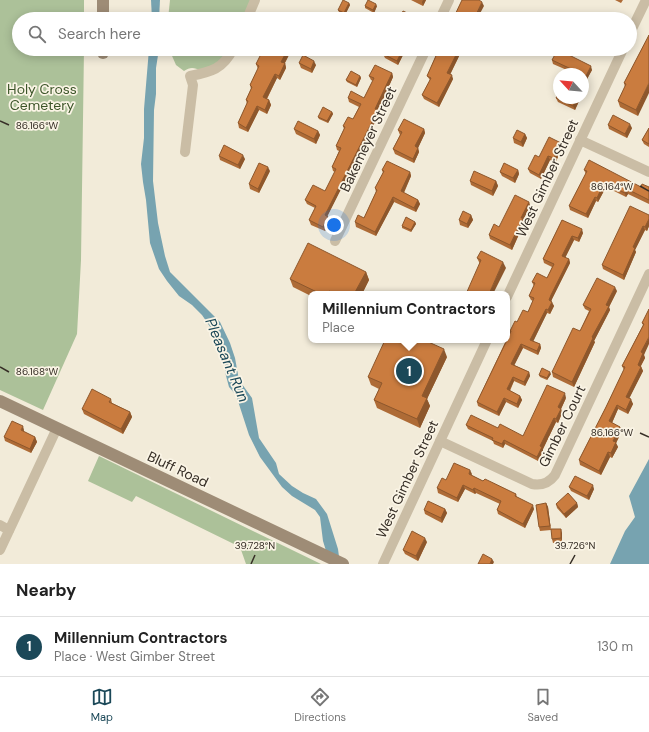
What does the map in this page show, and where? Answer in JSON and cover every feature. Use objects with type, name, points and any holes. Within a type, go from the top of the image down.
[{"type":"main road","points":[[103,12],[104,0]]},
{"type":"main road","name":"Bluff Road","points":[[0,401],[344,564]]},
{"type":"street","points":[[250,12],[255,0]]},
{"type":"street","points":[[443,12],[449,0]]},
{"type":"street","points":[[637,19],[646,0]]},
{"type":"street","points":[[185,152],[193,85],[190,76],[208,73],[216,69],[229,56]]},
{"type":"street","name":"Bakemeyer Street","points":[[335,241],[423,56]]},
{"type":"street","name":"West Gimber Street","points":[[510,291],[620,56]]},
{"type":"street","points":[[580,140],[649,172]]},
{"type":"street","name":"Gimber Court","points":[[440,441],[532,484],[547,483],[555,475],[649,274]]},
{"type":"street","name":"West Gimber Street","points":[[383,564],[486,343]]},
{"type":"street","points":[[0,550],[5,527],[57,428]]},
{"type":"green space","name":"Holy Cross Cemetery","points":[[0,0],[84,0],[84,12],[12,12],[12,56],[84,56],[81,260],[77,334],[43,410],[0,390]]},
{"type":"green space","points":[[170,0],[252,0],[247,12],[169,12]]},
{"type":"green space","points":[[172,56],[227,56],[220,65],[201,71],[192,68],[184,71],[176,65]]},
{"type":"green space","points":[[99,456],[321,564],[246,564],[240,547],[136,496],[132,502],[88,481]]},
{"type":"water","points":[[151,0],[160,0],[159,12],[152,12]]},
{"type":"water","name":"Pleasant Run","points":[[148,56],[158,56],[154,110],[153,181],[158,223],[170,272],[220,322],[235,358],[239,380],[252,398],[259,438],[276,463],[279,474],[292,486],[316,499],[327,514],[338,549],[340,564],[330,564],[323,541],[320,517],[315,510],[292,496],[282,487],[260,457],[249,435],[236,395],[229,387],[225,372],[225,358],[219,340],[202,315],[192,305],[179,296],[159,269],[150,243],[141,164],[144,138],[144,109]]},
{"type":"water","points":[[649,459],[649,564],[610,564],[625,531],[635,517],[629,496]]},
{"type":"building","points":[[343,0],[349,3],[344,12],[338,10]]},
{"type":"building","points":[[368,0],[376,4],[373,10],[365,6]]},
{"type":"building","points":[[462,0],[479,0],[482,2],[477,12],[456,12]]},
{"type":"building","points":[[649,35],[649,83],[636,110],[618,101],[626,84],[624,83]]},
{"type":"building","points":[[260,56],[284,56],[281,62],[285,63],[279,76],[275,74],[263,97],[269,100],[265,110],[257,106],[246,128],[238,123],[248,101],[246,100],[252,87],[250,85],[259,66],[256,64]]},
{"type":"building","points":[[302,56],[314,61],[311,69],[299,63]]},
{"type":"building","points":[[387,56],[400,56],[397,61]]},
{"type":"building","points":[[436,56],[456,56],[447,73],[452,75],[437,103],[422,95],[431,78],[427,76]]},
{"type":"building","points":[[554,56],[571,56],[591,66],[589,70],[589,68],[569,68],[552,60]]},
{"type":"building","points":[[375,65],[392,73],[375,109],[378,110],[325,215],[328,217],[323,227],[309,220],[316,206],[305,200],[313,185],[325,191],[336,169],[332,167],[341,148],[336,146],[345,127],[343,126],[348,117],[353,119],[361,104],[348,98],[351,91],[364,98],[374,78],[369,76]]},
{"type":"building","points":[[351,71],[360,76],[356,85],[346,80]]},
{"type":"building","points":[[323,107],[332,112],[327,121],[318,117]]},
{"type":"building","points":[[613,115],[630,124],[625,134],[608,125]]},
{"type":"building","points":[[404,119],[424,129],[415,146],[418,148],[413,159],[393,149],[402,132],[398,130]]},
{"type":"building","points":[[298,121],[318,131],[314,139],[294,129]]},
{"type":"building","points":[[649,128],[649,144],[642,140]]},
{"type":"building","points":[[517,130],[525,134],[521,142],[513,138]]},
{"type":"building","points":[[549,137],[561,143],[554,158],[548,156],[539,175],[528,169],[535,155],[539,157]]},
{"type":"building","points":[[224,145],[243,155],[238,165],[219,156]]},
{"type":"building","points":[[589,160],[641,187],[642,184],[649,187],[649,200],[627,189],[625,193],[604,183],[597,198],[595,197],[586,214],[569,206],[587,171],[584,170]]},
{"type":"building","points":[[387,161],[410,172],[401,191],[418,200],[414,208],[393,197],[375,232],[355,222],[358,215],[364,218],[377,190],[375,188],[384,171],[382,170]]},
{"type":"building","points":[[259,163],[268,167],[258,189],[249,184]]},
{"type":"building","points":[[504,163],[518,170],[513,178],[500,172]]},
{"type":"building","points":[[474,171],[496,181],[492,191],[470,181]]},
{"type":"building","points":[[515,195],[529,202],[510,245],[489,235],[494,224],[499,227]]},
{"type":"building","points":[[630,206],[649,215],[649,219],[645,227],[643,226],[633,247],[635,248],[623,275],[602,265]]},
{"type":"building","points":[[463,211],[471,215],[467,224],[459,220]]},
{"type":"building","points":[[406,217],[415,222],[411,230],[402,226]]},
{"type":"building","points":[[562,220],[582,229],[578,238],[572,236],[562,256],[569,259],[549,300],[552,302],[548,310],[546,309],[530,340],[540,344],[537,351],[521,344],[511,364],[529,372],[524,382],[513,377],[507,389],[520,396],[517,404],[504,398],[497,412],[477,402],[506,343],[510,343],[510,331],[515,321],[517,322],[523,310],[528,312],[534,298],[529,296],[535,283],[532,282],[537,273],[547,278],[554,264],[543,259]]},
{"type":"building","points":[[308,243],[366,272],[356,291],[315,291],[290,279]]},
{"type":"building","points":[[481,251],[503,262],[490,291],[467,291],[481,260],[477,258]]},
{"type":"building","points":[[597,278],[615,287],[606,305],[609,306],[592,337],[593,338],[572,382],[552,372],[573,328],[580,331],[591,309],[583,305]]},
{"type":"building","points":[[649,309],[649,337],[641,352],[643,353],[638,365],[641,367],[626,397],[631,399],[626,410],[617,405],[609,421],[620,427],[613,441],[616,442],[611,453],[608,452],[599,471],[579,460],[625,367],[622,366],[644,324],[642,323]]},
{"type":"building","points":[[384,343],[431,343],[444,349],[422,396],[427,398],[417,419],[374,400],[382,383],[368,377]]},
{"type":"building","points":[[542,368],[550,372],[547,378],[539,375]]},
{"type":"building","points":[[547,385],[565,393],[558,407],[561,409],[556,419],[554,418],[540,446],[542,447],[537,457],[504,440],[502,444],[492,440],[493,438],[466,425],[471,415],[498,428],[500,424],[523,436]]},
{"type":"building","points":[[92,389],[111,399],[109,402],[130,412],[121,429],[82,409]]},
{"type":"building","points":[[12,421],[23,426],[21,430],[35,437],[30,449],[4,437]]},
{"type":"building","points":[[454,463],[470,470],[469,474],[483,481],[485,479],[516,494],[515,496],[533,505],[523,524],[497,510],[501,501],[474,488],[473,490],[463,485],[457,498],[437,488],[442,478],[446,480]]},
{"type":"building","points":[[575,476],[593,485],[587,496],[569,487]]},
{"type":"building","points":[[568,493],[577,503],[564,514],[556,504]]},
{"type":"building","points":[[428,501],[445,509],[441,518],[424,510]]},
{"type":"building","points":[[546,503],[550,526],[539,527],[536,505]]},
{"type":"building","points":[[551,529],[561,529],[561,538],[552,539]]},
{"type":"building","points":[[412,531],[425,538],[416,556],[403,550]]},
{"type":"building","points":[[483,554],[492,559],[490,564],[478,564]]},
{"type":"place","name":"Millennium Contractors","points":[[409,371]]}]
